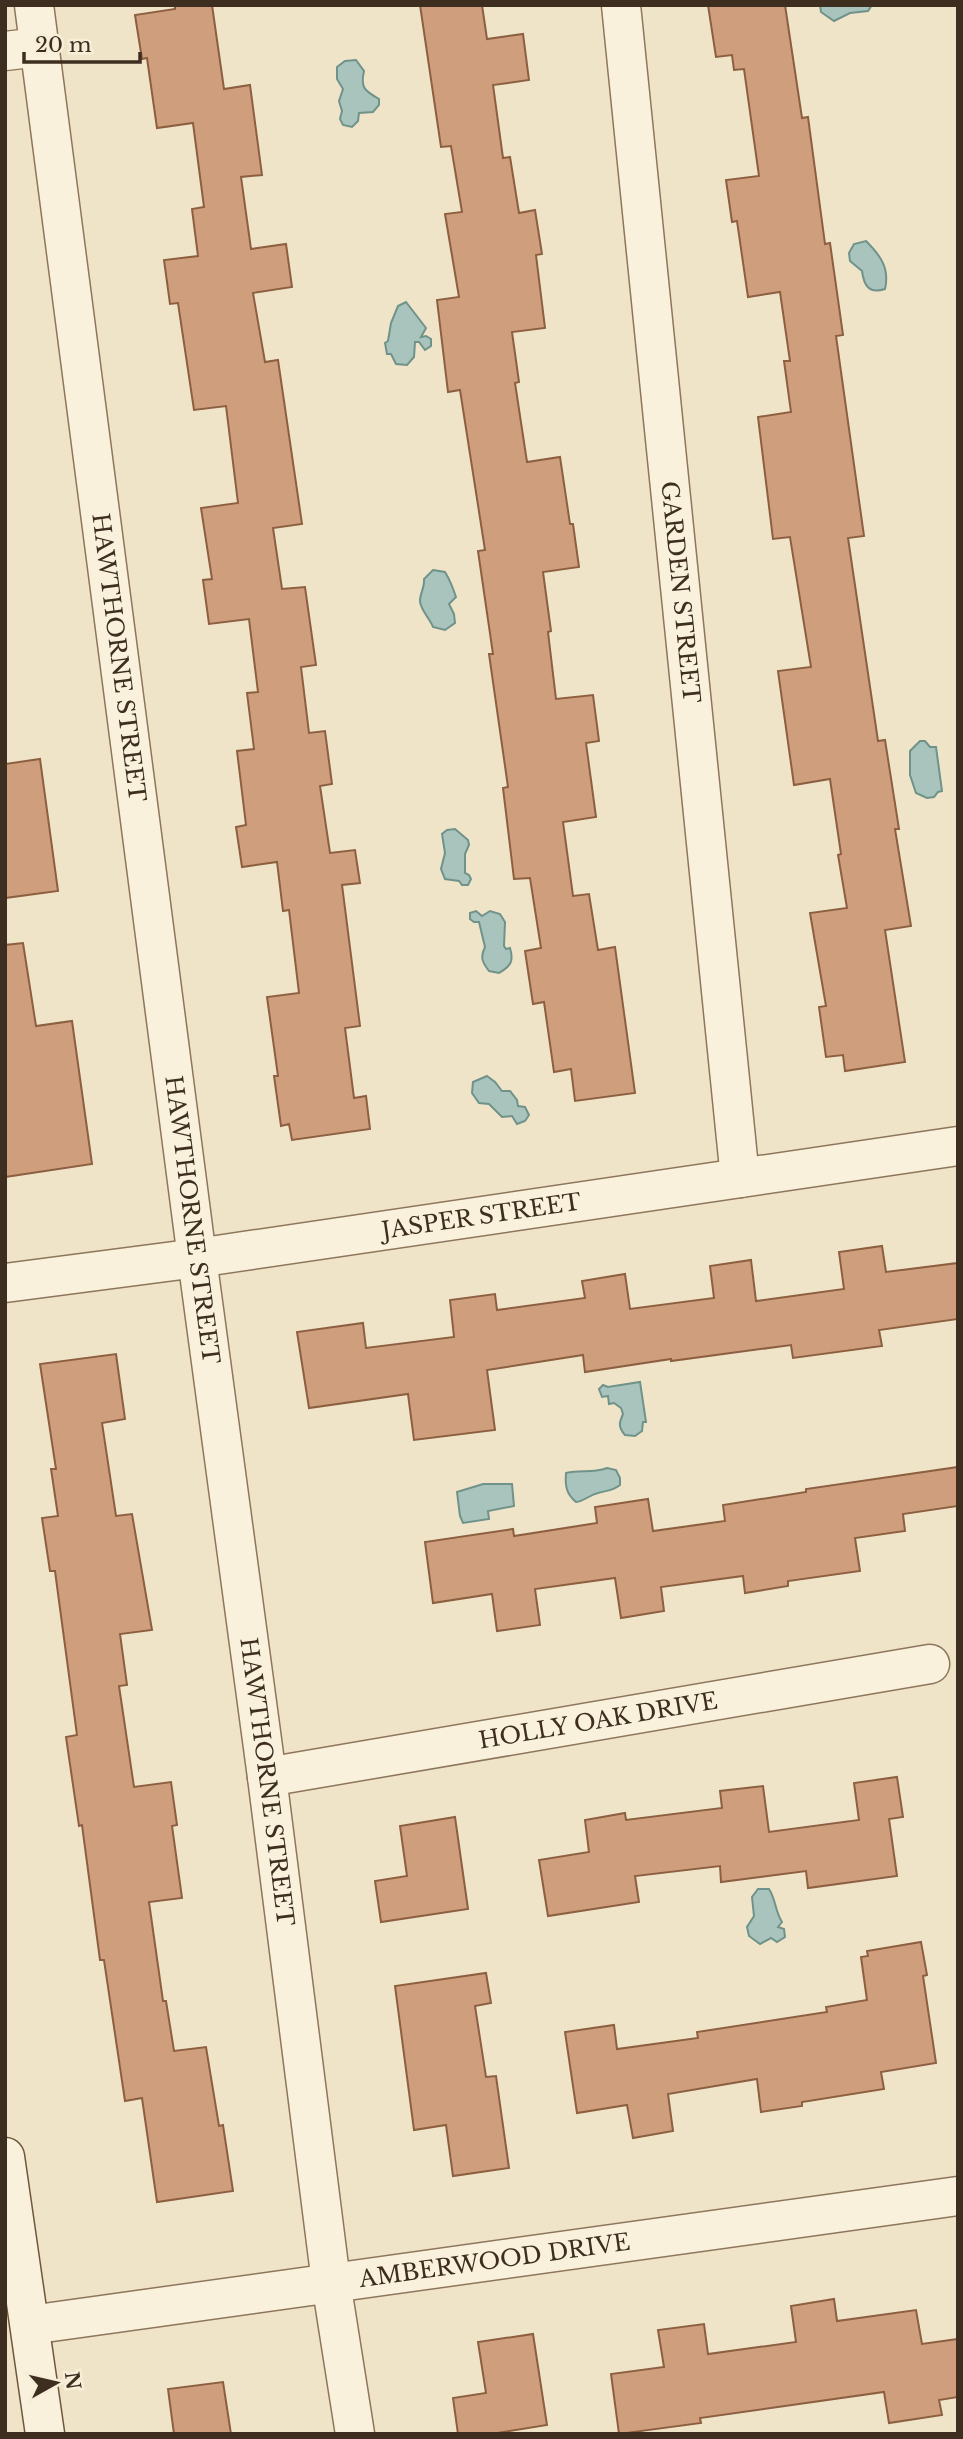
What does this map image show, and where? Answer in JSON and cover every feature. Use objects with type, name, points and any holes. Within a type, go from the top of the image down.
[{"type":"street","name":"HAWTHORNE STREET","points":[[34,5],[22,49],[197,1258],[331,2282],[355,2434]]},
{"type":"street","name":"GARDEN STREET","points":[[621,5],[740,1178]]},
{"type":"street","name":"JASPER STREET","points":[[5,1283],[197,1258],[958,1146]]},
{"type":"street","name":"HOLLY OAK DRIVE","points":[[267,1777],[930,1664]]},
{"type":"street","points":[[5,2157],[46,2434]]},
{"type":"street","name":"AMBERWOOD DRIVE","points":[[30,2325],[958,2196]]},
{"type":"water","points":[[820,5],[872,5],[868,11],[850,13],[834,21],[821,12]]},
{"type":"water","points":[[356,60],[364,71],[365,88],[379,99],[379,105],[373,112],[359,113],[358,121],[352,127],[343,125],[340,119],[342,111],[339,101],[343,89],[337,79],[337,67],[345,61]]},
{"type":"water","points":[[866,241],[883,262],[885,289],[868,288],[862,271],[850,261],[849,253],[854,244]]},
{"type":"water","points":[[406,302],[426,328],[421,337],[431,339],[431,346],[425,350],[419,342],[415,342],[414,357],[407,365],[396,364],[391,354],[387,354],[385,343],[388,341],[398,306]]},
{"type":"water","points":[[433,570],[445,572],[456,597],[449,604],[455,623],[445,630],[433,627],[420,604],[424,579]]},
{"type":"water","points":[[920,741],[925,741],[930,747],[936,747],[942,791],[934,797],[927,798],[916,793],[910,775],[910,751]]},
{"type":"water","points":[[455,829],[468,840],[465,873],[471,879],[468,885],[445,879],[441,869],[445,853],[442,834]]},
{"type":"water","points":[[476,911],[482,916],[490,911],[500,914],[505,922],[504,946],[506,949],[510,948],[512,956],[509,965],[499,973],[489,971],[483,962],[485,947],[479,922],[470,919],[470,913]]},
{"type":"water","points":[[487,1076],[502,1091],[510,1091],[518,1106],[525,1107],[529,1115],[525,1121],[517,1124],[512,1116],[502,1117],[489,1104],[479,1103],[472,1093],[473,1082]]},
{"type":"water","points":[[640,1382],[646,1422],[643,1422],[642,1431],[635,1436],[625,1435],[620,1425],[623,1414],[621,1408],[614,1403],[609,1404],[608,1396],[602,1397],[599,1389],[603,1385],[608,1387]]},
{"type":"water","points":[[607,1468],[616,1470],[620,1485],[576,1502],[570,1496],[566,1473]]},
{"type":"water","points":[[483,1484],[512,1484],[514,1506],[488,1511],[489,1519],[463,1523],[457,1492]]},
{"type":"water","points":[[758,1889],[769,1889],[782,1922],[778,1927],[784,1929],[785,1937],[777,1942],[771,1938],[760,1944],[749,1936],[747,1927],[754,1916],[752,1897]]},
{"type":"building","points":[[175,5],[212,5],[224,89],[250,85],[262,175],[241,177],[251,249],[286,244],[292,287],[253,293],[265,362],[278,360],[302,524],[273,528],[282,589],[305,587],[316,665],[301,667],[309,733],[325,731],[332,784],[320,786],[330,853],[355,850],[360,883],[342,885],[360,1026],[345,1028],[354,1098],[366,1096],[370,1129],[292,1140],[289,1124],[281,1126],[274,1076],[278,1076],[267,997],[299,993],[289,910],[283,911],[277,862],[242,867],[236,827],[246,825],[237,751],[254,749],[247,693],[258,692],[249,619],[209,624],[203,580],[212,579],[201,508],[238,503],[226,406],[194,410],[178,303],[170,304],[164,260],[198,256],[192,209],[204,207],[193,123],[157,128],[147,58],[142,59],[135,15],[175,9]]},
{"type":"building","points":[[420,5],[482,5],[487,39],[523,34],[529,80],[493,85],[503,158],[510,157],[519,213],[535,210],[542,254],[536,255],[545,328],[512,332],[519,382],[515,383],[527,462],[560,457],[570,524],[573,524],[579,567],[543,572],[556,699],[593,695],[599,741],[586,743],[596,817],[563,822],[573,896],[589,894],[598,950],[615,947],[635,1093],[575,1101],[571,1069],[554,1072],[544,1002],[533,1004],[525,951],[541,948],[530,878],[514,879],[503,788],[508,787],[478,551],[485,550],[460,390],[448,392],[437,300],[459,297],[445,214],[462,212],[451,146],[441,147]]},
{"type":"building","points":[[708,5],[785,5],[802,118],[808,117],[825,244],[830,243],[843,335],[836,336],[864,536],[848,538],[878,741],[885,740],[899,829],[895,829],[911,926],[885,930],[905,1062],[845,1071],[843,1055],[826,1057],[819,1007],[826,1006],[810,913],[847,908],[830,779],[794,785],[778,671],[811,667],[790,537],[773,539],[758,417],[791,412],[784,361],[790,361],[780,292],[748,297],[737,221],[732,222],[726,180],[759,176],[744,69],[734,70],[732,55],[716,57]]},
{"type":"building","points":[[40,759],[58,891],[5,898],[5,764]]},
{"type":"building","points":[[23,943],[36,1026],[72,1021],[92,1164],[5,1177],[5,945]]},
{"type":"building","points":[[882,1246],[886,1272],[958,1263],[958,1319],[879,1330],[882,1346],[793,1358],[791,1345],[585,1372],[583,1355],[487,1370],[495,1430],[414,1440],[408,1394],[309,1408],[297,1332],[363,1323],[366,1348],[454,1337],[450,1300],[495,1294],[497,1310],[585,1298],[582,1281],[625,1274],[630,1309],[714,1298],[710,1266],[751,1260],[756,1301],[844,1289],[839,1252]]},
{"type":"building","points":[[116,1354],[125,1419],[102,1423],[116,1516],[132,1514],[152,1630],[120,1634],[127,1685],[119,1686],[134,1787],[171,1782],[177,1825],[172,1826],[182,1898],[149,1902],[163,2001],[166,2001],[174,2051],[206,2047],[219,2126],[223,2125],[233,2191],[157,2202],[142,2098],[125,2101],[104,1960],[100,1960],[82,1825],[79,1826],[66,1737],[77,1735],[55,1571],[50,1571],[42,1518],[58,1516],[51,1469],[56,1469],[40,1364]]},
{"type":"building","points":[[958,1467],[958,1506],[903,1514],[905,1531],[855,1538],[860,1571],[788,1581],[788,1586],[745,1593],[743,1576],[661,1587],[664,1611],[621,1618],[615,1578],[535,1589],[540,1625],[497,1631],[492,1594],[433,1603],[425,1542],[513,1529],[514,1536],[597,1523],[595,1507],[648,1499],[653,1531],[725,1521],[723,1505],[806,1492],[806,1489]]},
{"type":"building","points":[[897,1777],[903,1817],[889,1819],[897,1876],[808,1888],[806,1871],[721,1882],[720,1866],[635,1876],[639,1902],[548,1916],[539,1860],[589,1852],[585,1820],[625,1813],[626,1820],[722,1808],[720,1791],[763,1786],[769,1832],[859,1820],[854,1783]]},
{"type":"building","points":[[455,1817],[468,1909],[381,1922],[375,1881],[407,1876],[400,1826]]},
{"type":"building","points":[[921,1942],[927,1975],[923,1976],[936,2063],[881,2072],[884,2089],[802,2102],[802,2106],[761,2112],[757,2079],[668,2094],[673,2131],[633,2138],[627,2105],[577,2113],[565,2032],[614,2025],[617,2049],[698,2038],[697,2032],[827,2012],[826,2007],[867,2000],[861,1957],[868,1956],[867,1951]]},
{"type":"building","points":[[486,1973],[491,2003],[475,2006],[486,2077],[496,2076],[509,2168],[453,2176],[446,2125],[414,2130],[395,1986]]},
{"type":"building","points":[[834,2299],[837,2321],[916,2310],[922,2344],[958,2339],[958,2397],[939,2400],[942,2415],[889,2423],[884,2392],[700,2418],[701,2423],[619,2434],[611,2374],[664,2367],[658,2330],[704,2324],[708,2354],[796,2342],[791,2306]]},
{"type":"building","points":[[533,2334],[547,2425],[491,2434],[458,2434],[453,2398],[486,2393],[478,2342]]},
{"type":"building","points":[[223,2382],[231,2434],[174,2434],[168,2389]]}]
